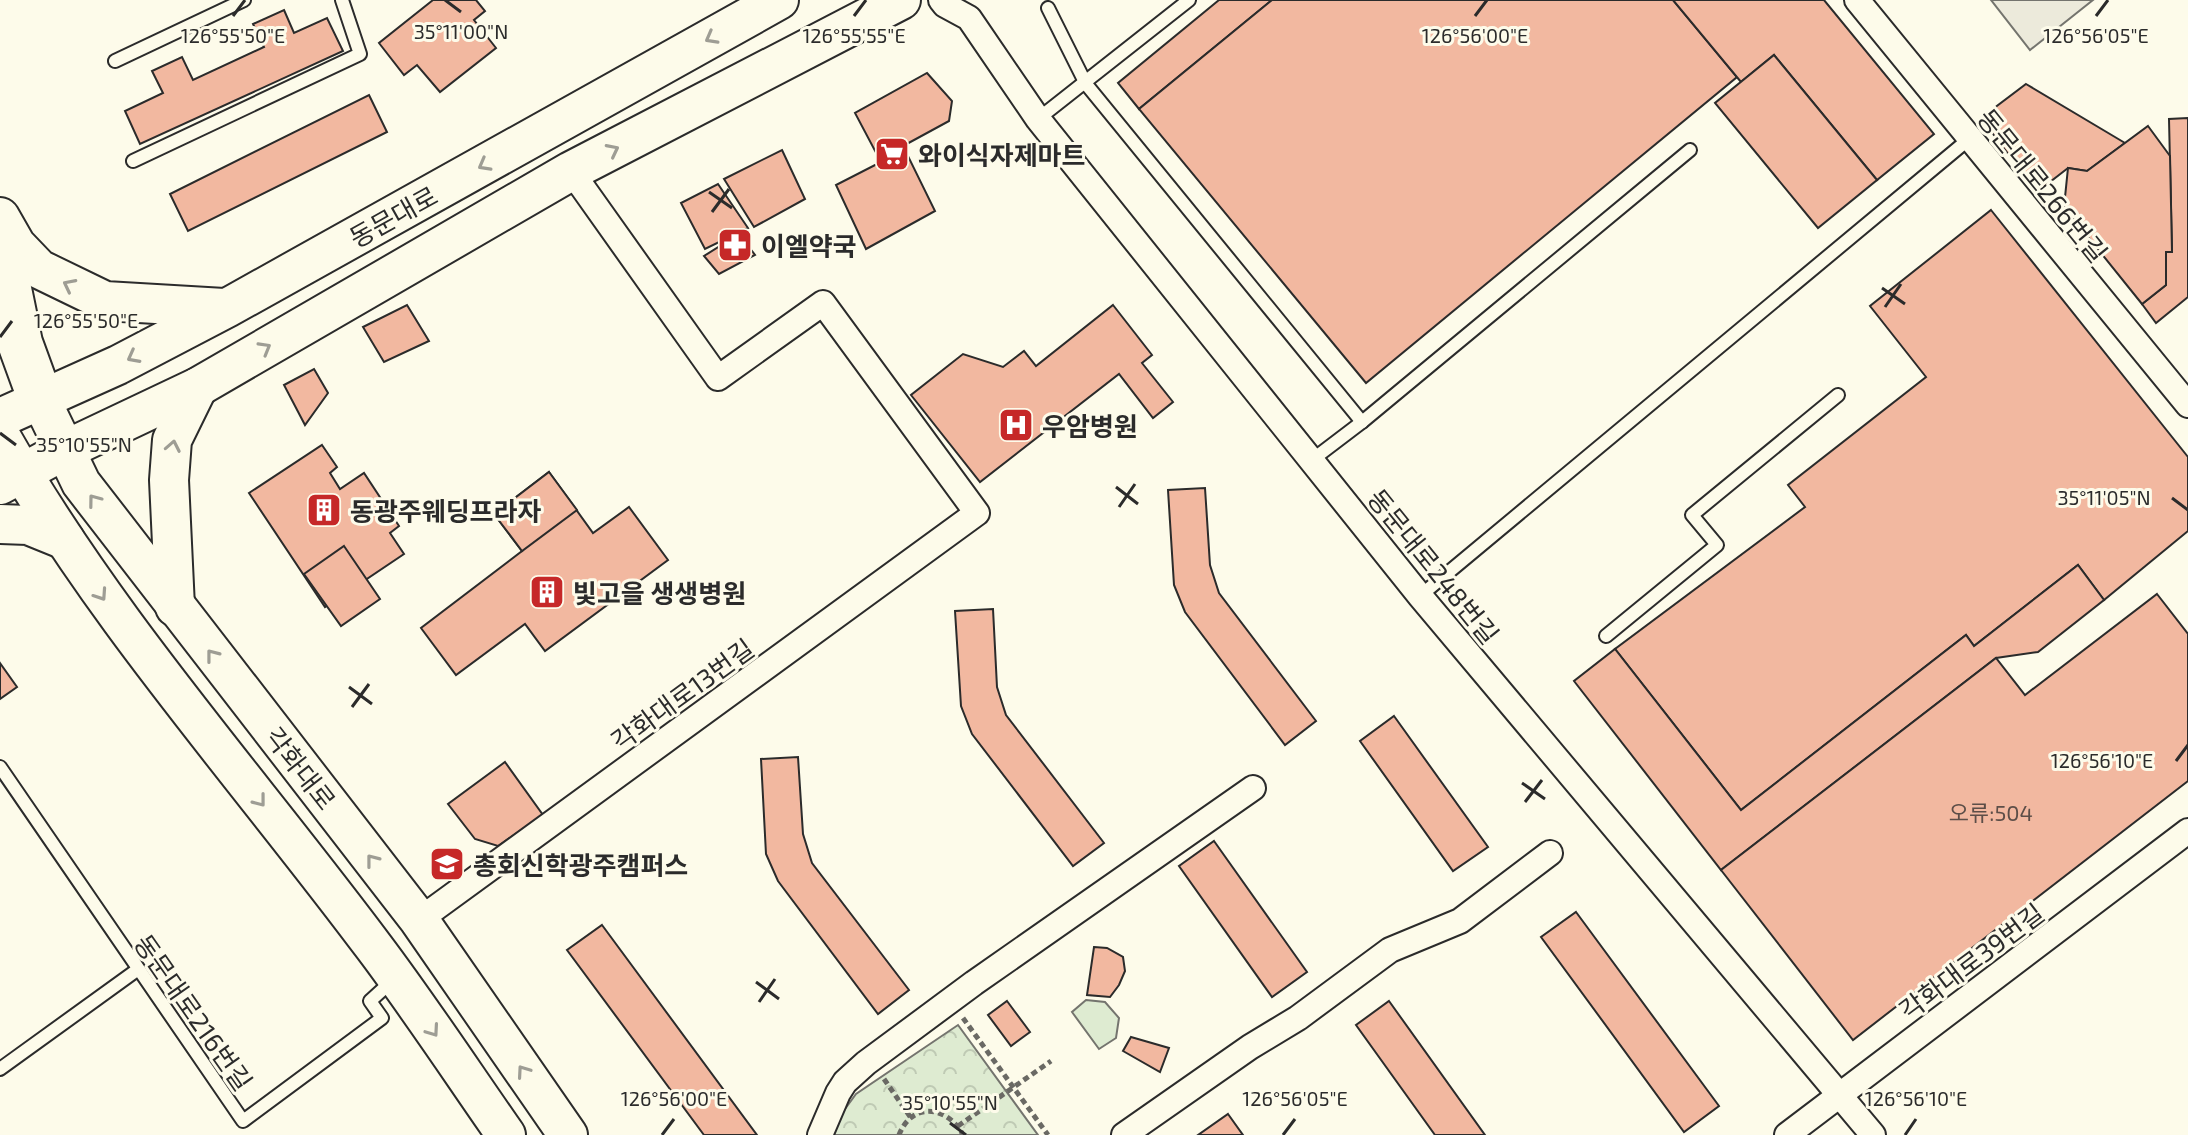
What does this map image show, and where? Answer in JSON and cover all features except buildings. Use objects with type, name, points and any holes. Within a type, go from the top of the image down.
[{"type":"highway","points":[[0,245],[20,343],[40,398]]},
{"type":"main road","name":"동문대로","points":[[0,418],[118,365],[227,308],[779,0]]},
{"type":"main road","name":"동문대로","points":[[11,479],[198,387],[571,171],[901,0]]},
{"type":"main road","points":[[0,217],[16,245],[39,269],[105,301],[227,308]]},
{"type":"main road","points":[[175,607],[169,480],[172,440],[198,387]]},
{"type":"main road","name":"각화대로","points":[[40,398],[81,483],[419,920],[568,1135]]},
{"type":"main road","name":"각화대로","points":[[0,435],[11,479],[65,540],[107,605],[396,978],[506,1135]]},
{"type":"main road","points":[[0,524],[28,525],[65,540]]},
{"type":"street","name":"동문대로248번길","points":[[941,0],[945,5],[970,9],[1038,119],[1420,596],[1873,1135]]},
{"type":"street","name":"동문대로266번길","points":[[1857,0],[2188,405]]},
{"type":"street","name":"각화대로13번길","points":[[419,920],[977,513],[823,303],[718,378],[571,171]]},
{"type":"street","points":[[820,1135],[828,1112],[845,1082],[871,1059],[1253,788]]},
{"type":"street","name":"각화대로39번길","points":[[1787,1135],[2188,831]]},
{"type":"street","points":[[1124,1135],[1250,1047],[1298,1018],[1390,950],[1460,921],[1550,853]]},
{"type":"lane","points":[[115,61],[244,0]]},
{"type":"lane","points":[[133,161],[360,54],[342,0]]},
{"type":"lane","points":[[1038,119],[1189,0]]},
{"type":"lane","points":[[1048,8],[1086,84],[1362,422]]},
{"type":"lane","points":[[1420,596],[1969,139]]},
{"type":"lane","points":[[1312,460],[1690,150]]},
{"type":"lane","points":[[1606,636],[1717,545],[1692,515],[1838,395]]},
{"type":"lane","name":"동문대로216번길","points":[[0,767],[4,782],[243,1121],[382,1018],[370,1001],[396,978]]},
{"type":"lane","points":[[0,1069],[137,970]]},
{"type":"path","points":[[950,1001],[1048,1135]]},
{"type":"path","points":[[871,1059],[911,1118]]},
{"type":"path","points":[[958,1126],[1051,1061]]},
{"type":"path","points":[[899,1135],[902,1126],[911,1118],[927,1111],[941,1113],[954,1120],[963,1135]]},
{"type":"green space","points":[[1086,1000],[1105,1002],[1119,1018],[1116,1038],[1099,1049],[1072,1012]]},
{"type":"green space","points":[[958,1025],[1038,1135],[832,1135],[837,1120],[856,1094]]},
{"type":"shaded area","points":[[1991,0],[2093,0],[2030,50]]},
{"type":"place","name":"와이식자제마트","points":[[892,154]]},
{"type":"place","name":"이엘약국","points":[[735,245]]},
{"type":"place","name":"우암병원","points":[[1016,425]]},
{"type":"place","name":"동광주웨딩프라자","points":[[324,510]]},
{"type":"place","name":"빛고을 생생병원","points":[[547,592]]},
{"type":"place","name":"총회신학광주캠퍼스","points":[[447,864]]}]
